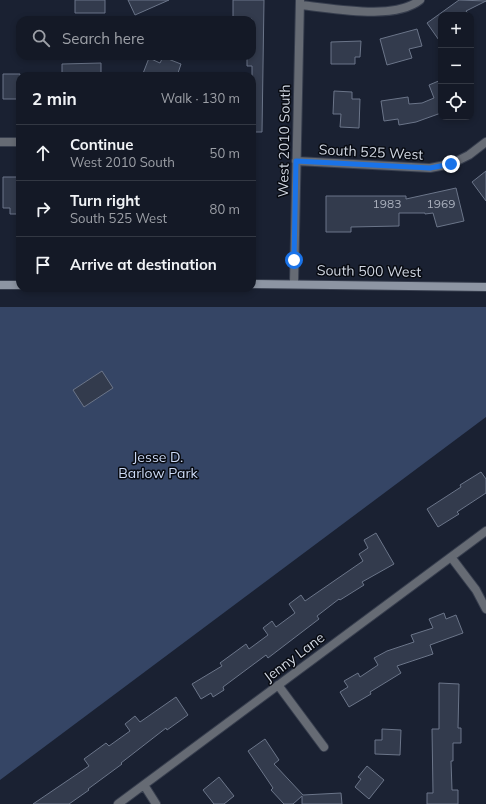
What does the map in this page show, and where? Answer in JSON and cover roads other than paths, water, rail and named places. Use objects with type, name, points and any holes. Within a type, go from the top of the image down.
[{"type":"street","points":[[300,3],[386,12],[404,9],[420,0]]},
{"type":"street","name":"West 2010 South","points":[[294,283],[300,3]]},
{"type":"street","points":[[0,142],[16,142]]},
{"type":"street","name":"South 525 West","points":[[296,161],[430,168],[451,164],[469,155],[486,142]]},
{"type":"street","name":"South 500 West","points":[[256,284],[294,283],[486,287]]},
{"type":"street","points":[[0,285],[16,285]]},
{"type":"street","name":"Jenny Lane","points":[[118,804],[486,531]]},
{"type":"street","points":[[451,557],[476,590],[486,609]]},
{"type":"street","points":[[278,686],[324,747]]},
{"type":"street","points":[[144,785],[156,804]]},
{"type":"park label","name":"Jesse D. Barlow Park","points":[[158,466]]}]
